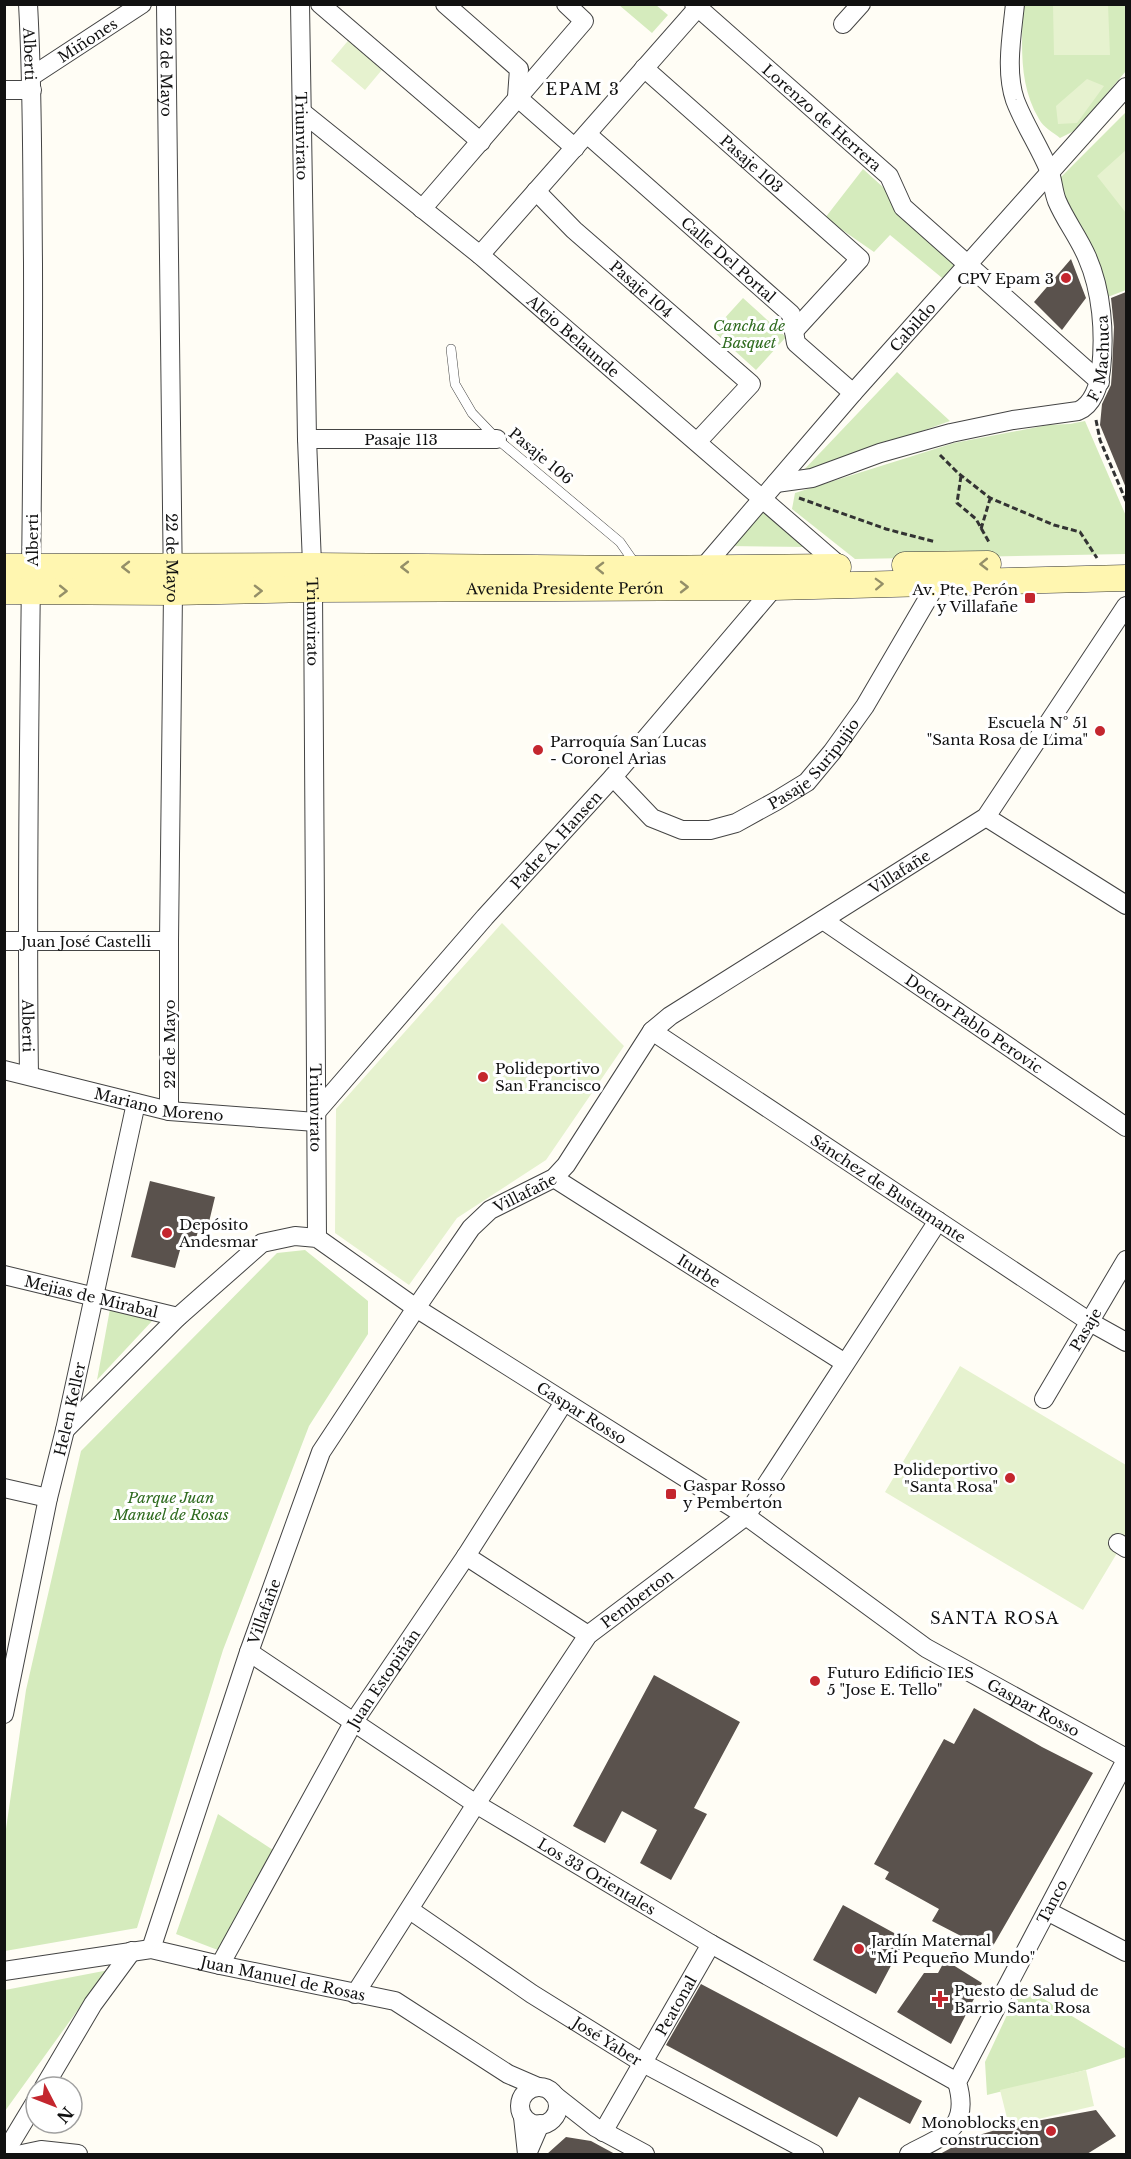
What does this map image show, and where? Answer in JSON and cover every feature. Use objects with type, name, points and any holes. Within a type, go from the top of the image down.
[{"type":"main road","name":"Avenida Presidente Perón","points":[[4,591],[32,579],[173,567],[312,578],[783,578],[943,573],[1002,563],[1126,562]]},
{"type":"main road","name":"Avenida Presidente Perón","points":[[4,567],[32,579],[173,592],[312,578],[639,569],[702,569],[783,578],[841,567],[943,573],[1126,578]]},
{"type":"street","name":"Alberti","points":[[28,4],[32,83],[34,374],[27,941],[29,1075]]},
{"type":"street","name":"Miñones","points":[[32,83],[142,4]]},
{"type":"street","name":"22 de Mayo","points":[[166,4],[173,567],[169,1111]]},
{"type":"street","name":"Triunvirato","points":[[300,4],[307,439],[312,578],[318,1238]]},
{"type":"street","points":[[320,4],[481,142]]},
{"type":"street","points":[[445,4],[519,69],[517,97]]},
{"type":"street","points":[[422,209],[584,21],[566,4]]},
{"type":"street","points":[[843,24],[861,4]]},
{"type":"street","name":"F. Machuca","points":[[776,483],[812,478],[925,440],[1013,420],[1078,411],[1086,408],[1100,382],[1103,352],[1096,283],[1088,259],[1057,201],[1050,172],[1015,99],[1011,71],[1015,4]]},
{"type":"street","points":[[480,255],[698,6]]},
{"type":"street","name":"Lorenzo de Herrera","points":[[698,6],[889,176],[903,207],[1100,382]]},
{"type":"street","name":"Pasaje 103","points":[[644,68],[860,258],[794,331]]},
{"type":"street","points":[[4,90],[32,83]]},
{"type":"street","name":"Cabildo","points":[[702,569],[853,393],[1126,87]]},
{"type":"street","name":"Calle Del Portal","points":[[517,97],[581,141],[791,314],[795,343],[853,393]]},
{"type":"street","name":"Alejo Belaunde","points":[[302,112],[480,255],[841,567]]},
{"type":"street","name":"Pasaje 104","points":[[536,191],[574,230],[751,384],[697,442]]},
{"type":"street","name":"Pasaje 113","points":[[307,439],[497,439]]},
{"type":"street","name":"Pasaje Suripujio","points":[[613,777],[652,818],[682,830],[710,830],[736,823],[807,782],[865,706],[943,573]]},
{"type":"street","name":"Padre A. Hansen","points":[[317,1116],[485,917],[613,777],[783,578]]},
{"type":"street","name":"Villafañe","points":[[152,1949],[249,1652],[321,1452],[471,1228],[490,1210],[554,1178],[566,1165],[652,1031],[670,1016],[986,817],[1126,606]]},
{"type":"street","points":[[986,817],[1126,906]]},
{"type":"street","name":"Doctor Pablo Perovic","points":[[823,920],[1126,1127]]},
{"type":"street","name":"Juan José Castelli","points":[[4,940],[169,941]]},
{"type":"street","name":"Sánchez de Bustamante","points":[[652,1031],[1090,1322],[1126,1342]]},
{"type":"street","name":"Mariano Moreno","points":[[4,1070],[169,1111],[317,1116]]},
{"type":"street","name":"Helen Keller","points":[[4,1714],[7,1686],[136,1103]]},
{"type":"street","name":"Iturbe","points":[[554,1178],[846,1363]]},
{"type":"street","name":"Pemberton","points":[[355,1994],[476,1804],[588,1635],[746,1516],[938,1221]]},
{"type":"street","points":[[65,1430],[178,1317],[262,1244],[295,1236],[318,1238]]},
{"type":"street","name":"Gaspar Rosso","points":[[318,1238],[416,1308],[746,1516],[926,1648],[1126,1759]]},
{"type":"street","name":"Pasaje","points":[[1044,1399],[1126,1260]]},
{"type":"street","name":"Mejias de Mirabal","points":[[4,1275],[178,1317]]},
{"type":"street","name":"Juan Estopiñán","points":[[220,1965],[353,1723],[466,1556],[564,1402]]},
{"type":"street","points":[[4,1488],[48,1498]]},
{"type":"street","points":[[466,1556],[588,1635]]},
{"type":"street","name":"Los 33 Orientales","points":[[249,1652],[476,1804],[711,1944],[957,2082]]},
{"type":"street","name":"Tanco","points":[[957,2082],[1126,1759]]},
{"type":"street","name":"José Yaber","points":[[410,1910],[532,1994],[644,2063],[814,2154]]},
{"type":"street","points":[[1047,1911],[1126,1952]]},
{"type":"street","name":"Peatonal","points":[[599,2129],[644,2063],[711,1944]]},
{"type":"street","name":"Juan Manuel de Rosas","points":[[4,1971],[152,1949],[395,2001],[508,2074],[546,2090],[599,2129],[645,2154]]},
{"type":"street","points":[[51,2075],[93,2004],[132,1951]]},
{"type":"street","points":[[508,2074],[533,2118]]},
{"type":"street","points":[[909,2154],[944,2135],[953,2127],[961,2112],[957,2082]]},
{"type":"street","points":[[533,2118],[557,2111],[558,2105],[546,2090],[526,2091],[520,2103],[533,2118],[599,2129]]},
{"type":"street","points":[[4,2154],[24,2121]]},
{"type":"street","points":[[22,2154],[41,2150],[78,2154]]},
{"type":"lane","name":"Pasaje 106","points":[[451,349],[455,384],[472,413],[497,439],[620,542],[639,569]]},
{"type":"path","points":[[1096,414],[1100,440],[1126,501]]},
{"type":"path","points":[[925,440],[961,476],[990,498],[1054,525],[1080,532],[1100,562]]},
{"type":"path","points":[[961,476],[957,503],[976,519],[1002,563]]},
{"type":"path","points":[[776,483],[791,495],[886,530],[936,542],[943,573]]},
{"type":"path","points":[[981,529],[990,498]]},
{"type":"green space","points":[[619,5],[656,5],[668,15],[652,33]]},
{"type":"green space","points":[[1023,5],[1126,5],[1126,71],[1076,130],[1060,138],[1041,122],[1032,106],[1024,78]]},
{"type":"green space","points":[[1053,5],[1108,5],[1110,55],[1054,55]]},
{"type":"green space","points":[[352,36],[386,65],[365,90],[331,61]]},
{"type":"green space","points":[[1087,79],[1104,86],[1077,123],[1058,124],[1056,106]]},
{"type":"green space","points":[[1126,112],[1126,290],[1105,298],[1057,181]]},
{"type":"green space","points":[[1126,150],[1126,213],[1097,176]]},
{"type":"green space","points":[[863,169],[884,188],[901,215],[962,265],[947,282],[890,235],[874,252],[825,218]]},
{"type":"green space","name":"Cancha de Basquet","points":[[743,298],[786,337],[756,370],[713,331]]},
{"type":"green space","points":[[897,372],[950,421],[799,475]]},
{"type":"green space","points":[[1085,421],[1126,516],[1126,554],[855,559],[792,509],[795,493],[954,443],[1048,425]]},
{"type":"green space","points":[[762,507],[810,547],[728,546]]},
{"type":"green space","name":"Polideportivo San Francisco","points":[[502,923],[624,1046],[546,1160],[457,1218],[409,1285],[335,1233],[336,1109]]},
{"type":"green space","name":"Parque Juan Manuel de Rosas","points":[[305,1250],[368,1301],[368,1334],[309,1426],[223,1650],[137,1928],[5,1951],[5,1836],[26,1690],[81,1451],[277,1253]]},
{"type":"green space","points":[[110,1309],[153,1320],[97,1380]]},
{"type":"green space","name":"Polideportivo \"Santa Rosa\"","points":[[960,1366],[1126,1465],[1126,1538],[1083,1610],[885,1492]]},
{"type":"green space","points":[[218,1814],[279,1854],[223,1952],[176,1934]]},
{"type":"green space","points":[[114,1969],[85,2000],[31,2075],[24,2075],[24,2085],[5,2111],[5,1990]]},
{"type":"green space","points":[[1021,1985],[1126,2049],[1126,2057],[1086,2070],[987,2095],[985,2062]]},
{"type":"green space","points":[[1086,2070],[1094,2106],[1009,2126],[1000,2090]]},
{"type":"building","name":"CPV Epam 3","points":[[1071,259],[1086,298],[1062,330],[1034,302]]},
{"type":"building","points":[[1126,292],[1126,488],[1100,425],[1102,404],[1111,385],[1114,327],[1111,298]]},
{"type":"building","name":"Depósito Andesmar","points":[[150,1181],[215,1197],[209,1222],[201,1220],[194,1246],[182,1243],[175,1268],[131,1257]]},
{"type":"building","points":[[654,1675],[740,1722],[694,1808],[707,1814],[671,1880],[640,1863],[657,1830],[622,1811],[605,1843],[573,1826]]},
{"type":"building","points":[[974,1708],[1093,1773],[990,1951],[932,1921],[939,1909],[885,1879],[889,1872],[874,1864],[944,1739],[954,1744]]},
{"type":"building","name":"Jardín Maternal \"Mi Pequeño Mundo\"","points":[[843,1905],[905,1939],[876,1994],[813,1960]]},
{"type":"building","name":"Puesto de Salud de Barrio Santa Rosa","points":[[945,1960],[982,1983],[951,2044],[897,2012],[924,1973],[938,1973]]},
{"type":"building","points":[[701,1984],[922,2101],[910,2124],[859,2097],[837,2137],[666,2045]]},
{"type":"building","name":"Monoblocks en construccion","points":[[1096,2110],[1116,2136],[1087,2154],[940,2154],[969,2138],[1009,2126]]},
{"type":"building","points":[[566,2137],[591,2141],[615,2154],[547,2154]]},
{"type":"place","name":"CPV Epam 3","points":[[1066,278]]},
{"type":"place","name":"Av. Pte. Perón y Villafañe","points":[[1030,598]]},
{"type":"place","name":"Escuela Nº 51 \"Santa Rosa de Lima\"","points":[[1100,731]]},
{"type":"place","name":"Parroquía San Lucas - Coronel Arias","points":[[538,750]]},
{"type":"place","name":"Polideportivo San Francisco","points":[[483,1077]]},
{"type":"place","name":"Depósito Andesmar","points":[[167,1233]]},
{"type":"place","name":"Polideportivo \"Santa Rosa\"","points":[[1010,1478]]},
{"type":"place","name":"Gaspar Rosso y Pemberton","points":[[671,1494]]},
{"type":"place","name":"Futuro Edificio IES 5 \"Jose E. Tello\"","points":[[815,1681]]},
{"type":"place","name":"Jardín Maternal \"Mi Pequeño Mundo\"","points":[[859,1949]]},
{"type":"place","name":"Puesto de Salud de Barrio Santa Rosa","points":[[940,1999]]},
{"type":"place","name":"Monoblocks en construccion","points":[[1051,2131]]},
{"type":"district","name":"EPAM 3","points":[[583,89]]},
{"type":"district","name":"SANTA ROSA","points":[[995,1618]]}]
